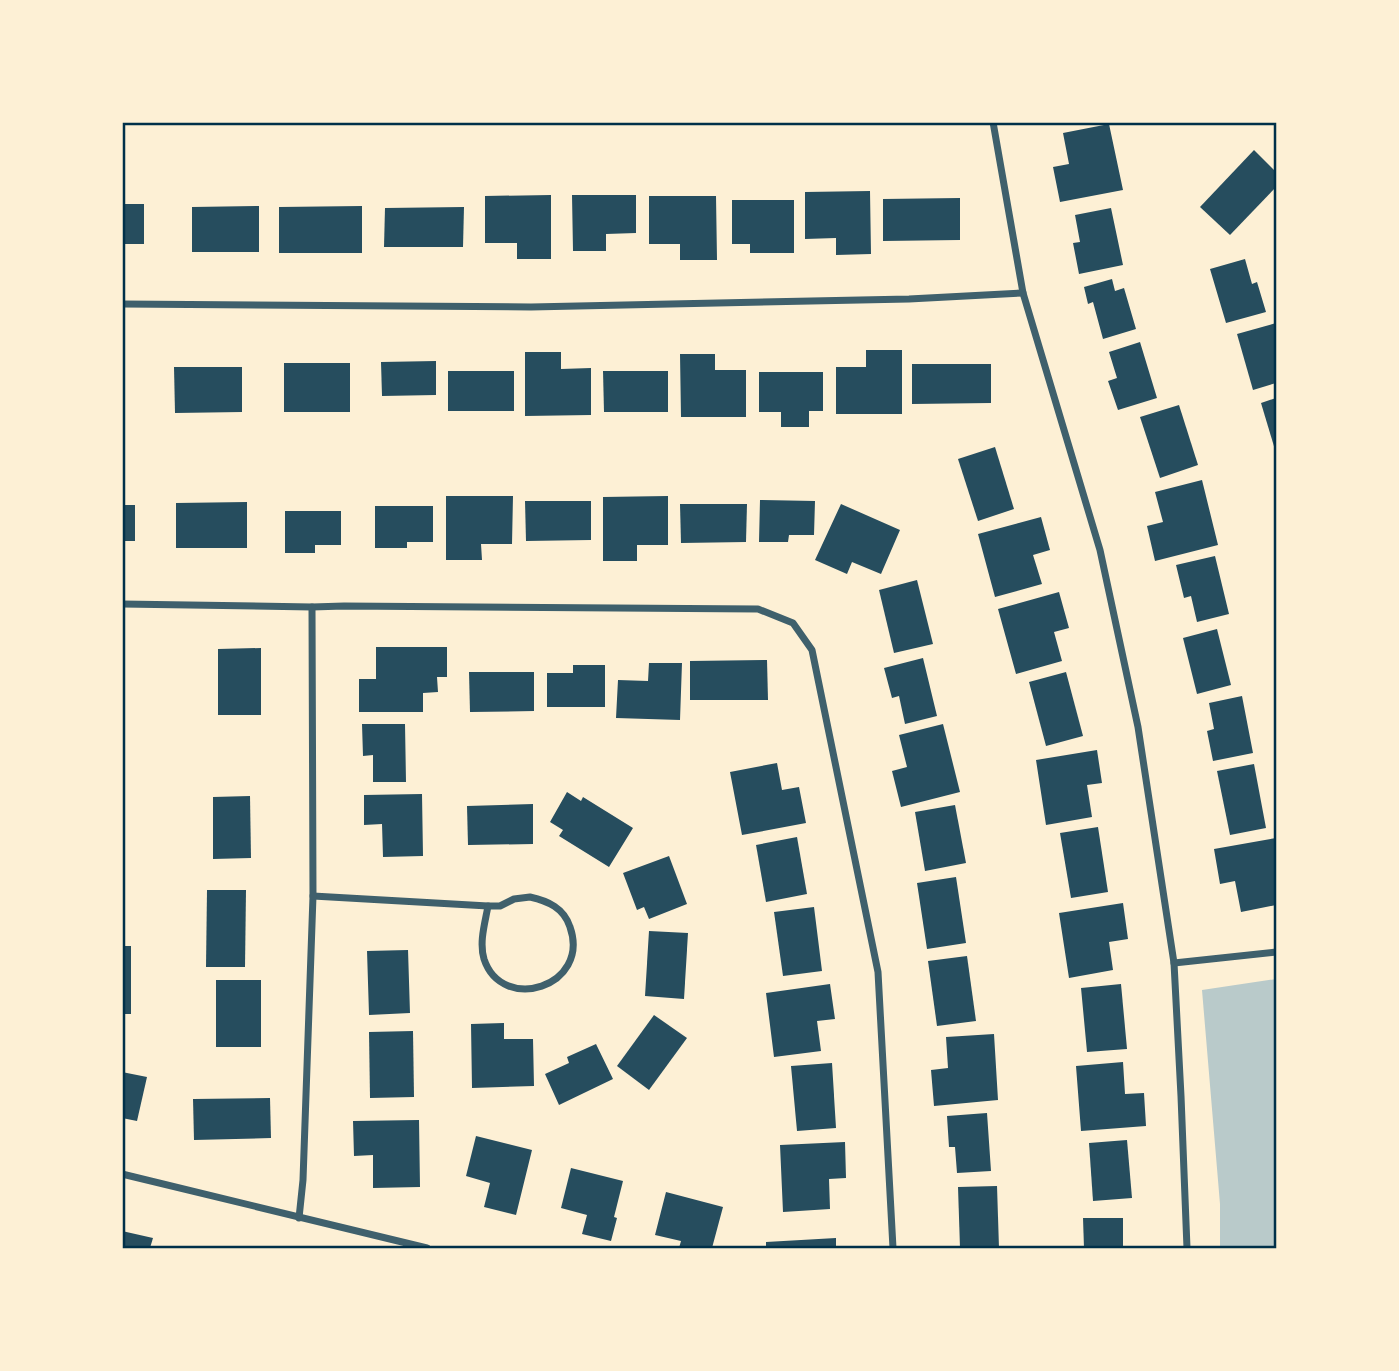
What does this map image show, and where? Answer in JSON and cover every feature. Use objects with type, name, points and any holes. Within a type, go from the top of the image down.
[{"type":"street","points":[[993,122],[1023,293],[1100,550],[1138,727],[1174,963],[1187,1248]]},
{"type":"street","points":[[122,304],[531,307],[909,299],[1023,293]]},
{"type":"street","points":[[122,604],[758,609],[793,623],[813,650],[878,972],[893,1248]]},
{"type":"street","points":[[299,1218],[303,1180],[313,896],[312,607]]},
{"type":"street","points":[[313,896],[488,906],[500,906],[514,899],[530,897],[545,900],[558,909],[568,921],[573,936],[573,951],[568,966],[558,978],[546,986],[517,988],[492,973],[482,946],[488,906]]},
{"type":"street","points":[[1174,963],[1276,952]]},
{"type":"street","points":[[122,1174],[427,1248]]},
{"type":"shaded area","points":[[1276,979],[1276,1248],[1220,1248],[1220,1204],[1202,990]]},
{"type":"building","points":[[428,122],[455,122],[455,125],[428,125]]},
{"type":"building","points":[[667,122],[698,122],[698,125],[667,125]]},
{"type":"building","points":[[1109,124],[1123,190],[1060,202],[1053,167],[1069,164],[1063,133]]},
{"type":"building","points":[[1254,150],[1276,172],[1276,187],[1230,235],[1200,207]]},
{"type":"building","points":[[870,191],[871,254],[836,255],[836,238],[805,239],[805,192]]},
{"type":"building","points":[[551,195],[551,259],[517,259],[517,243],[485,243],[485,196]]},
{"type":"building","points":[[572,195],[636,195],[636,233],[606,234],[606,251],[573,251]]},
{"type":"building","points":[[649,196],[716,196],[717,260],[680,260],[680,244],[649,244]]},
{"type":"building","points":[[960,198],[960,240],[883,241],[883,199]]},
{"type":"building","points":[[732,200],[794,200],[794,253],[750,253],[750,244],[732,244]]},
{"type":"building","points":[[122,204],[144,204],[144,244],[122,244]]},
{"type":"building","points":[[259,206],[259,252],[192,252],[192,207]]},
{"type":"building","points":[[362,206],[362,253],[279,253],[279,207]]},
{"type":"building","points":[[464,207],[463,247],[384,247],[385,208]]},
{"type":"building","points":[[1111,208],[1123,265],[1079,274],[1073,243],[1080,242],[1075,215]]},
{"type":"building","points":[[1245,259],[1252,284],[1257,282],[1266,312],[1226,323],[1210,269]]},
{"type":"building","points":[[1112,279],[1115,291],[1124,288],[1136,329],[1103,339],[1093,302],[1088,304],[1084,287]]},
{"type":"building","points":[[1276,323],[1276,383],[1253,390],[1237,334]]},
{"type":"building","points":[[1140,342],[1157,398],[1118,410],[1108,381],[1117,378],[1109,352]]},
{"type":"building","points":[[866,350],[902,350],[902,414],[836,414],[836,367],[866,367]]},
{"type":"building","points":[[525,352],[561,352],[561,369],[591,368],[591,415],[525,416]]},
{"type":"building","points":[[680,354],[715,354],[715,370],[746,370],[746,417],[681,417]]},
{"type":"building","points":[[436,361],[436,395],[382,396],[381,362]]},
{"type":"building","points":[[284,363],[350,363],[350,412],[284,412]]},
{"type":"building","points":[[912,364],[991,364],[991,403],[912,404]]},
{"type":"building","points":[[174,367],[242,367],[242,412],[175,413]]},
{"type":"building","points":[[448,371],[514,371],[514,411],[448,411]]},
{"type":"building","points":[[603,371],[668,371],[668,412],[604,412]]},
{"type":"building","points":[[759,372],[823,372],[823,411],[809,411],[809,427],[781,427],[781,412],[759,412]]},
{"type":"building","points":[[1276,398],[1276,453],[1261,403]]},
{"type":"building","points":[[1179,405],[1198,465],[1160,478],[1140,417]]},
{"type":"building","points":[[995,447],[1014,509],[978,521],[958,459]]},
{"type":"building","points":[[1202,480],[1218,545],[1155,561],[1147,526],[1163,522],[1155,492]]},
{"type":"building","points":[[446,496],[513,496],[512,544],[481,544],[482,560],[446,560]]},
{"type":"building","points":[[668,496],[668,545],[637,545],[637,561],[603,561],[603,497]]},
{"type":"building","points":[[760,500],[815,501],[814,535],[789,535],[788,542],[759,542]]},
{"type":"building","points":[[525,501],[591,501],[591,540],[526,541]]},
{"type":"building","points":[[247,502],[247,548],[176,548],[176,503]]},
{"type":"building","points":[[680,504],[747,504],[746,542],[681,543]]},
{"type":"building","points":[[841,504],[900,530],[881,574],[852,562],[847,574],[815,560]]},
{"type":"building","points":[[122,505],[135,505],[135,541],[122,541]]},
{"type":"building","points":[[375,506],[433,506],[433,542],[407,542],[407,548],[375,548]]},
{"type":"building","points":[[285,511],[341,511],[341,545],[315,545],[315,553],[285,553]]},
{"type":"building","points":[[1041,517],[1050,550],[1033,555],[1042,584],[995,597],[978,534]]},
{"type":"building","points":[[1215,556],[1229,614],[1197,622],[1191,596],[1184,598],[1176,565]]},
{"type":"building","points":[[917,580],[933,644],[894,653],[879,590]]},
{"type":"building","points":[[1059,592],[1069,628],[1054,632],[1062,661],[1016,674],[998,609]]},
{"type":"building","points":[[1217,629],[1231,685],[1197,694],[1183,638]]},
{"type":"building","points":[[376,647],[447,647],[447,677],[437,677],[438,692],[423,693],[423,712],[359,712],[359,679],[376,679]]},
{"type":"building","points":[[261,648],[261,715],[218,715],[218,649]]},
{"type":"building","points":[[923,658],[937,716],[905,724],[899,696],[892,698],[884,668]]},
{"type":"building","points":[[767,660],[768,700],[690,700],[690,661]]},
{"type":"building","points":[[649,663],[682,663],[680,720],[616,718],[618,680],[648,681]]},
{"type":"building","points":[[573,665],[605,665],[605,707],[547,707],[547,673],[573,673]]},
{"type":"building","points":[[469,672],[534,672],[534,711],[470,712]]},
{"type":"building","points":[[1066,672],[1083,736],[1046,746],[1029,682]]},
{"type":"building","points":[[1242,696],[1253,753],[1213,761],[1207,731],[1214,729],[1209,703]]},
{"type":"building","points":[[362,724],[405,724],[406,782],[373,782],[373,755],[363,756]]},
{"type":"building","points":[[943,724],[960,792],[901,807],[892,771],[907,767],[899,735]]},
{"type":"building","points":[[1097,750],[1102,783],[1087,785],[1092,817],[1046,825],[1036,760]]},
{"type":"building","points":[[777,763],[782,790],[799,787],[806,823],[742,835],[730,772]]},
{"type":"building","points":[[1254,764],[1266,828],[1230,835],[1217,771]]},
{"type":"building","points":[[567,792],[581,801],[583,797],[633,828],[609,867],[559,836],[563,830],[550,822]]},
{"type":"building","points":[[422,794],[423,856],[383,857],[382,824],[364,825],[364,795]]},
{"type":"building","points":[[250,796],[251,858],[213,859],[213,797]]},
{"type":"building","points":[[533,804],[533,844],[468,845],[467,806]]},
{"type":"building","points":[[955,805],[966,863],[925,871],[915,812]]},
{"type":"building","points":[[1098,827],[1108,892],[1071,898],[1060,833]]},
{"type":"building","points":[[797,837],[807,894],[766,902],[756,845]]},
{"type":"building","points":[[1276,838],[1276,905],[1241,912],[1235,881],[1220,884],[1214,849]]},
{"type":"building","points":[[669,856],[687,904],[649,919],[644,907],[637,910],[623,873]]},
{"type":"building","points":[[956,877],[966,943],[927,949],[917,883]]},
{"type":"building","points":[[207,890],[246,890],[245,967],[206,967]]},
{"type":"building","points":[[1123,903],[1128,939],[1109,942],[1113,970],[1069,978],[1059,913]]},
{"type":"building","points":[[814,907],[822,971],[783,976],[774,912]]},
{"type":"building","points":[[649,931],[688,933],[684,999],[645,996]]},
{"type":"building","points":[[122,946],[131,946],[131,1014],[122,1014]]},
{"type":"building","points":[[408,950],[410,1013],[369,1015],[367,951]]},
{"type":"building","points":[[967,956],[976,1021],[937,1026],[928,961]]},
{"type":"building","points":[[216,980],[261,980],[261,1047],[216,1047]]},
{"type":"building","points":[[830,984],[835,1019],[817,1021],[821,1051],[774,1057],[766,993]]},
{"type":"building","points":[[1121,984],[1127,1049],[1087,1052],[1081,988]]},
{"type":"building","points":[[654,1015],[687,1038],[649,1090],[617,1066]]},
{"type":"building","points":[[504,1023],[504,1039],[533,1039],[534,1086],[472,1088],[471,1024]]},
{"type":"building","points":[[413,1031],[414,1097],[370,1098],[369,1032]]},
{"type":"building","points":[[994,1034],[998,1100],[934,1106],[931,1070],[948,1068],[946,1037]]},
{"type":"building","points":[[596,1044],[613,1079],[559,1105],[545,1074],[569,1063],[567,1057]]},
{"type":"building","points":[[1123,1062],[1125,1094],[1144,1093],[1146,1126],[1081,1131],[1076,1066]]},
{"type":"building","points":[[832,1063],[836,1128],[797,1131],[791,1066]]},
{"type":"building","points":[[122,1072],[147,1077],[137,1121],[122,1118]]},
{"type":"building","points":[[270,1098],[271,1138],[194,1140],[193,1099]]},
{"type":"building","points":[[987,1113],[991,1171],[957,1173],[955,1147],[949,1147],[947,1116]]},
{"type":"building","points":[[419,1120],[420,1187],[373,1188],[373,1155],[354,1156],[353,1121]]},
{"type":"building","points":[[476,1136],[532,1150],[516,1215],[484,1207],[490,1183],[466,1176]]},
{"type":"building","points":[[1127,1140],[1132,1198],[1093,1201],[1089,1143]]},
{"type":"building","points":[[845,1142],[846,1178],[829,1179],[830,1209],[783,1212],[780,1145]]},
{"type":"building","points":[[571,1168],[623,1181],[611,1241],[582,1234],[587,1215],[561,1208]]},
{"type":"building","points":[[997,1186],[999,1248],[960,1248],[958,1187]]},
{"type":"building","points":[[666,1192],[723,1207],[712,1248],[679,1248],[681,1241],[655,1235]]},
{"type":"building","points":[[1083,1218],[1123,1218],[1123,1248],[1084,1248]]},
{"type":"building","points":[[122,1231],[153,1238],[150,1248],[122,1248]]},
{"type":"building","points":[[836,1238],[836,1248],[766,1248],[766,1242]]}]
